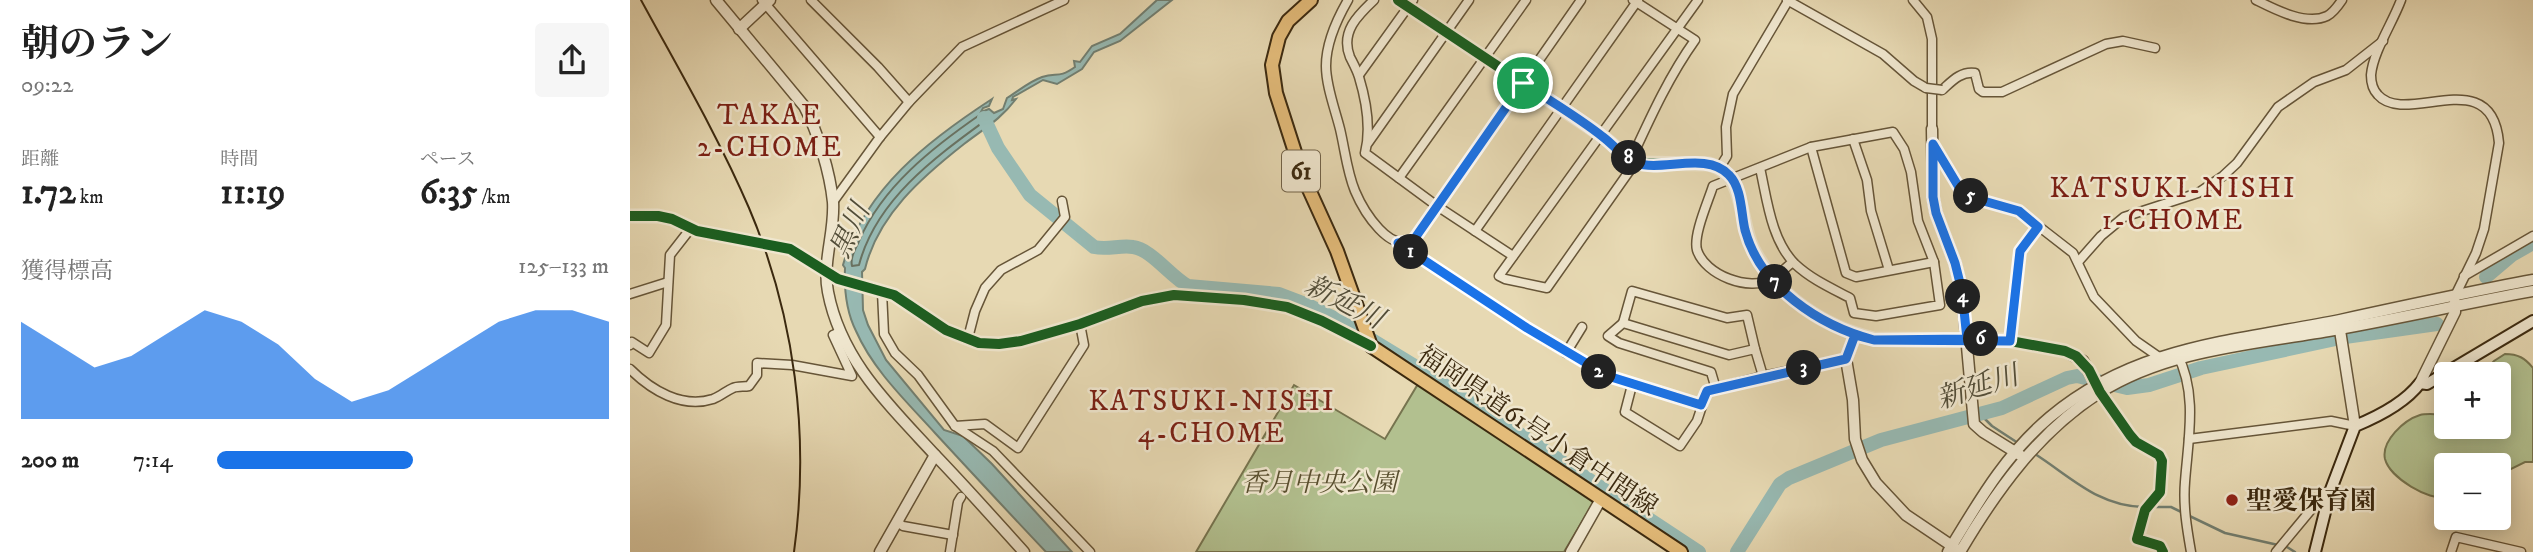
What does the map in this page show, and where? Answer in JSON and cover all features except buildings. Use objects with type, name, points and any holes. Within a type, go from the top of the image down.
[{"type":"main road","name":"61","points":[[1311,0],[1288,21],[1279,37],[1272,65],[1276,93],[1302,174],[1341,262],[1371,346]]},
{"type":"main road","points":[[2315,552],[2330,492],[2355,426],[2406,398],[2420,383],[2427,384],[2533,321]]},
{"type":"main road","name":"福岡県道61号小倉中間線","points":[[1371,346],[1681,552]]},
{"type":"street","points":[[716,0],[804,106],[814,124],[833,202],[827,274],[828,291],[840,332],[869,382],[886,403],[1024,552]]},
{"type":"street","points":[[811,0],[909,102]]},
{"type":"street","points":[[833,202],[909,102],[962,47],[1064,0]]},
{"type":"street","points":[[1348,0],[1332,36],[1326,63],[1327,75],[1349,175],[1375,223],[1386,235],[1462,287],[1566,353],[1632,386],[1701,405]]},
{"type":"street","points":[[1374,0],[1354,18],[1349,29],[1348,53],[1359,75],[1369,130],[1365,153],[1437,206],[1513,256]]},
{"type":"street","points":[[1398,0],[1410,3],[1446,31],[1601,135],[1635,163],[1709,164],[1720,167],[1733,180],[1746,233],[1760,262],[1772,279],[1800,305],[1829,323],[1874,340],[2010,341],[2065,351],[2076,356],[2090,370],[2130,435],[2160,455],[2160,492],[2145,510],[2137,539],[2160,546],[2163,552]]},
{"type":"street","points":[[1368,143],[1469,0]]},
{"type":"street","points":[[1399,178],[1526,0]]},
{"type":"street","points":[[1398,243],[1415,238],[1581,0]]},
{"type":"street","points":[[1475,231],[1636,1],[1677,28],[1695,40],[1661,95],[1634,153],[1635,163],[1547,288],[1522,285],[1499,276],[1677,28],[1698,0]]},
{"type":"street","points":[[1720,167],[1727,156],[1726,127],[1733,94],[1788,0],[1883,54],[1926,88],[1942,90],[1956,78],[1969,72],[1978,77],[1979,89],[1983,92],[2002,92],[2106,44],[2123,41],[2155,48]]},
{"type":"street","points":[[1913,0],[1927,17],[1932,38],[1933,197],[1962,291],[1974,424],[2021,455]]},
{"type":"street","points":[[2256,0],[2304,18],[2316,19],[2326,16],[2343,0]]},
{"type":"street","points":[[2401,0],[2371,74],[2373,88],[2387,103],[2399,106],[2460,99],[2473,102],[2486,111],[2498,130],[2499,144],[2484,229],[2455,300],[2455,312],[2420,383]]},
{"type":"street","points":[[739,29],[766,2],[880,137]]},
{"type":"street","points":[[1359,75],[1410,3]]},
{"type":"street","points":[[2078,262],[2101,236],[2124,217],[2198,193],[2223,176],[2237,163],[2278,107],[2314,82],[2346,70],[2383,41]]},
{"type":"street","points":[[1760,168],[1774,229],[1793,262],[1820,282],[1850,298],[1854,313],[1876,316],[1940,305],[1934,262],[1918,221],[1911,172],[1904,149],[1893,132],[1811,147],[1713,186],[1697,237],[1696,249],[1701,258],[1722,278],[1733,282],[1763,282],[1772,279],[1793,262]]},
{"type":"street","points":[[1853,139],[1867,180],[1871,211],[1889,270]]},
{"type":"street","points":[[1933,144],[1960,189],[1973,198],[2019,211],[2073,253],[2094,297],[2136,341],[2159,357]]},
{"type":"street","points":[[1811,147],[1846,273],[1856,276],[1934,262]]},
{"type":"street","points":[[968,338],[985,288],[1001,270],[1038,250],[1065,217],[1062,201]]},
{"type":"street","points":[[630,215],[672,219],[691,228],[734,240],[790,249],[802,254],[827,274],[906,301],[946,330],[979,343],[1021,341],[1080,324],[1142,301],[1174,295],[1202,295],[1287,307],[1371,346]]},
{"type":"street","points":[[2010,341],[2020,251],[2038,227]]},
{"type":"street","points":[[630,345],[632,342],[649,353],[666,325],[670,255],[691,228]]},
{"type":"street","points":[[2465,276],[2533,236]]},
{"type":"street","points":[[1855,335],[1846,359],[1853,400],[1855,439],[1862,460],[1876,483],[1906,515],[1956,551],[2021,455],[2099,388],[2159,357],[2339,324],[2455,300],[2533,280]]},
{"type":"street","points":[[630,294],[668,282]]},
{"type":"street","points":[[878,290],[884,334],[895,353],[918,375],[956,426],[993,451],[1090,552]]},
{"type":"street","points":[[1716,389],[1711,372],[1619,343],[1608,335],[1623,323],[1632,291],[1727,318],[1747,315],[1763,376]]},
{"type":"street","points":[[2455,300],[2533,291]]},
{"type":"street","points":[[1623,323],[1729,355],[1755,349]]},
{"type":"street","points":[[956,426],[985,424],[1018,448],[1084,345],[1080,324]]},
{"type":"street","points":[[2189,439],[2331,421],[2355,426],[2339,324]]},
{"type":"street","points":[[1566,353],[1582,327]]},
{"type":"street","points":[[630,369],[659,391],[676,399],[698,402],[713,399],[735,387],[749,386],[757,375],[757,363],[792,365],[852,376],[833,335],[840,332]]},
{"type":"street","points":[[2099,388],[2131,377],[2178,355]]},
{"type":"street","points":[[2178,355],[2188,378],[2189,439],[2185,518],[2191,552]]},
{"type":"street","points":[[1632,386],[1625,412],[1680,446],[1697,421],[1707,391],[1846,359]]},
{"type":"street","points":[[880,552],[935,454]]},
{"type":"street","points":[[2280,551],[2325,493],[2330,492]]},
{"type":"street","points":[[950,552],[961,497]]},
{"type":"street","points":[[1575,551],[1601,499]]},
{"type":"street","points":[[897,522],[903,526],[953,535]]},
{"type":"street","points":[[2451,552],[2456,537],[2521,552]]},
{"type":"green space","points":[[2505,354],[2514,355],[2521,357],[2533,368],[2533,462],[2525,462],[2511,469],[2511,453],[2434,453],[2434,496],[2411,487],[2394,474],[2385,459],[2390,438],[2401,426],[2423,414],[2434,414],[2434,439],[2511,439],[2511,362],[2494,361]]},
{"type":"green space","name":"香月中央公園","points":[[1418,384],[1595,500],[1564,552],[1196,552],[1294,385],[1385,439]]},
{"type":"water","points":[[1157,0],[1172,0],[1120,41],[1094,52],[1082,69],[1057,84],[1043,80],[1013,97],[1012,100],[1016,99],[998,118],[933,170],[891,214],[871,249],[862,272],[863,310],[886,360],[944,430],[966,437],[1072,552],[1046,552],[881,372],[863,345],[850,316],[843,265],[866,213],[902,169],[923,150],[992,99],[989,106],[981,112],[989,109],[994,113],[1003,109],[1007,98],[1033,81],[1069,71],[1075,67],[1074,61],[1080,62],[1092,46],[1120,34]]},
{"type":"waterway","name":"新延川","points":[[984,118],[998,148],[1030,195],[1094,247],[1140,249],[1188,286],[1279,294],[1344,323],[1436,379],[1699,552]]},
{"type":"waterway","name":"新延川","points":[[2486,277],[2512,255],[2533,243]]},
{"type":"waterway","name":"新延川","points":[[1737,552],[1780,484],[1789,478],[1881,440],[2002,408],[2067,378],[2077,376],[2127,388],[2149,385],[2201,368],[2345,337],[2437,324]]},
{"type":"waterway","points":[[1981,415],[1992,426],[2018,443]]},
{"type":"waterway","points":[[2035,454],[2099,496],[2112,502],[2143,507]]},
{"type":"waterway","points":[[2150,507],[2171,507],[2225,533],[2287,547],[2295,552]]},
{"type":"tram line","points":[[641,0],[737,181],[765,249],[778,291],[795,377],[799,421],[799,508],[794,552]]},
{"type":"cycle path","points":[[1398,0],[1601,135],[1635,163],[1709,164],[1721,170],[1736,188],[1748,237],[1763,266],[1788,295],[1820,318],[1855,334],[1874,339],[2005,340],[2065,351],[2076,356],[2089,370],[2100,392],[2130,435],[2136,442],[2159,455],[2162,461],[2160,492],[2145,510],[2137,539],[2160,546],[2163,552]]},
{"type":"cycle path","points":[[630,216],[658,216],[672,219],[697,231],[790,249],[838,279],[894,295],[946,330],[979,343],[1021,341],[1080,324],[1142,301],[1174,295],[1244,300],[1287,307],[1371,346]]},
{"type":"place","name":"聖愛保育園","points":[[2232,500]]},
{"type":"district","name":"TAKAE 2-CHOME","points":[[770,130]]},
{"type":"district","name":"KATSUKI-NISHI 1-CHOME","points":[[2173,203]]},
{"type":"district","name":"KATSUKI-NISHI 4-CHOME","points":[[1212,416]]},
{"type":"route","points":[[1523,83],[1415,238],[1398,243],[1462,287],[1608,376],[1632,386],[1701,405],[1707,391],[1846,359],[1855,335],[1874,340],[1967,339],[1962,291],[1933,197],[1933,144],[1960,189],[1973,198],[2019,211],[2038,227],[2020,251],[2010,341],[1874,340],[1829,323],[1786,293],[1760,262],[1746,233],[1737,189],[1733,180],[1720,167],[1709,164],[1635,163],[1601,135],[1523,83]]},
{"type":"water label","name":"黒川","points":[[849,230]]}]
